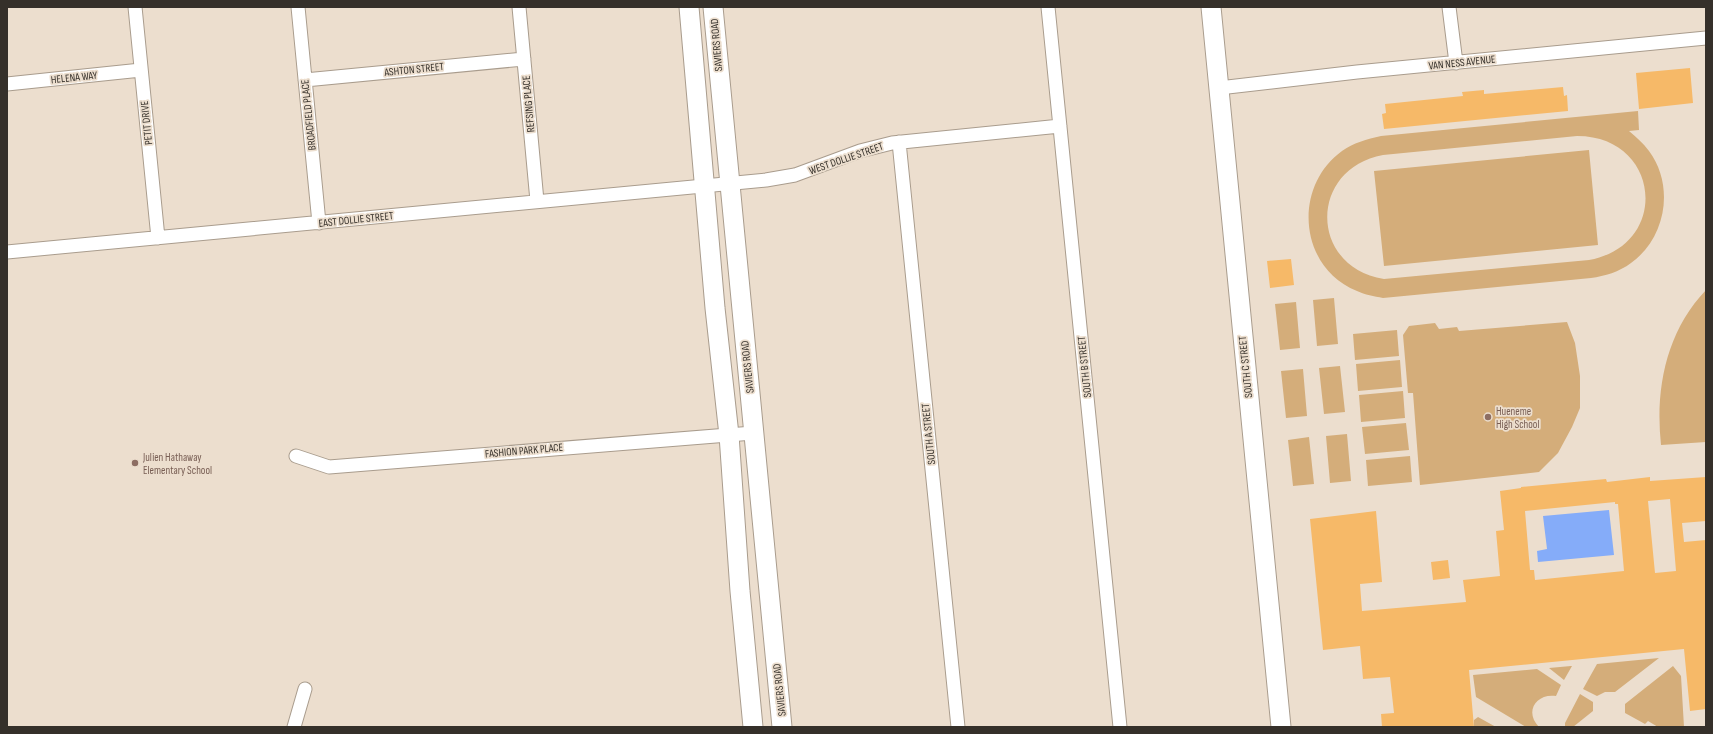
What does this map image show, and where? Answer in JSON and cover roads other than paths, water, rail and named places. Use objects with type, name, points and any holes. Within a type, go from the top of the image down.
[{"type":"main road","points":[[689,7],[704,186],[729,435],[740,591],[753,727]]},
{"type":"main road","name":"SAVIERS ROAD","points":[[713,7],[782,727]]},
{"type":"main road","name":"SOUTH C STREET","points":[[1211,7],[1281,727]]},
{"type":"street","name":"PETIT DRIVE","points":[[135,7],[158,238]]},
{"type":"street","name":"BROADFIELD PLACE","points":[[298,7],[319,223]]},
{"type":"street","name":"REFSING PLACE","points":[[519,7],[537,201]]},
{"type":"street","name":"SOUTH B STREET","points":[[1048,7],[1120,727]]},
{"type":"street","points":[[1449,7],[1456,63]]},
{"type":"street","name":"VAN NESS AVENUE","points":[[1219,88],[1706,38]]},
{"type":"street","name":"ASHTON STREET","points":[[305,80],[524,59]]},
{"type":"street","name":"HELENA WAY","points":[[7,84],[141,70]]},
{"type":"street","name":"WEST DOLLIE STREET","points":[[704,186],[766,180],[795,175],[860,152],[899,142],[1060,126]]},
{"type":"street","name":"SOUTH A STREET","points":[[899,142],[958,727]]},
{"type":"street","name":"EAST DOLLIE STREET","points":[[7,252],[704,186]]},
{"type":"street","name":"FASHION PARK PLACE","points":[[296,456],[329,467],[753,433]]},
{"type":"street","points":[[294,727],[305,689]]},
{"type":"water","points":[[1609,510],[1614,555],[1538,562],[1537,551],[1547,549],[1543,516]]},
{"type":"place","name":"Hueneme High School","points":[[1488,417]]},
{"type":"place","name":"Julien Hathaway Elementary School","points":[[135,463]]}]
